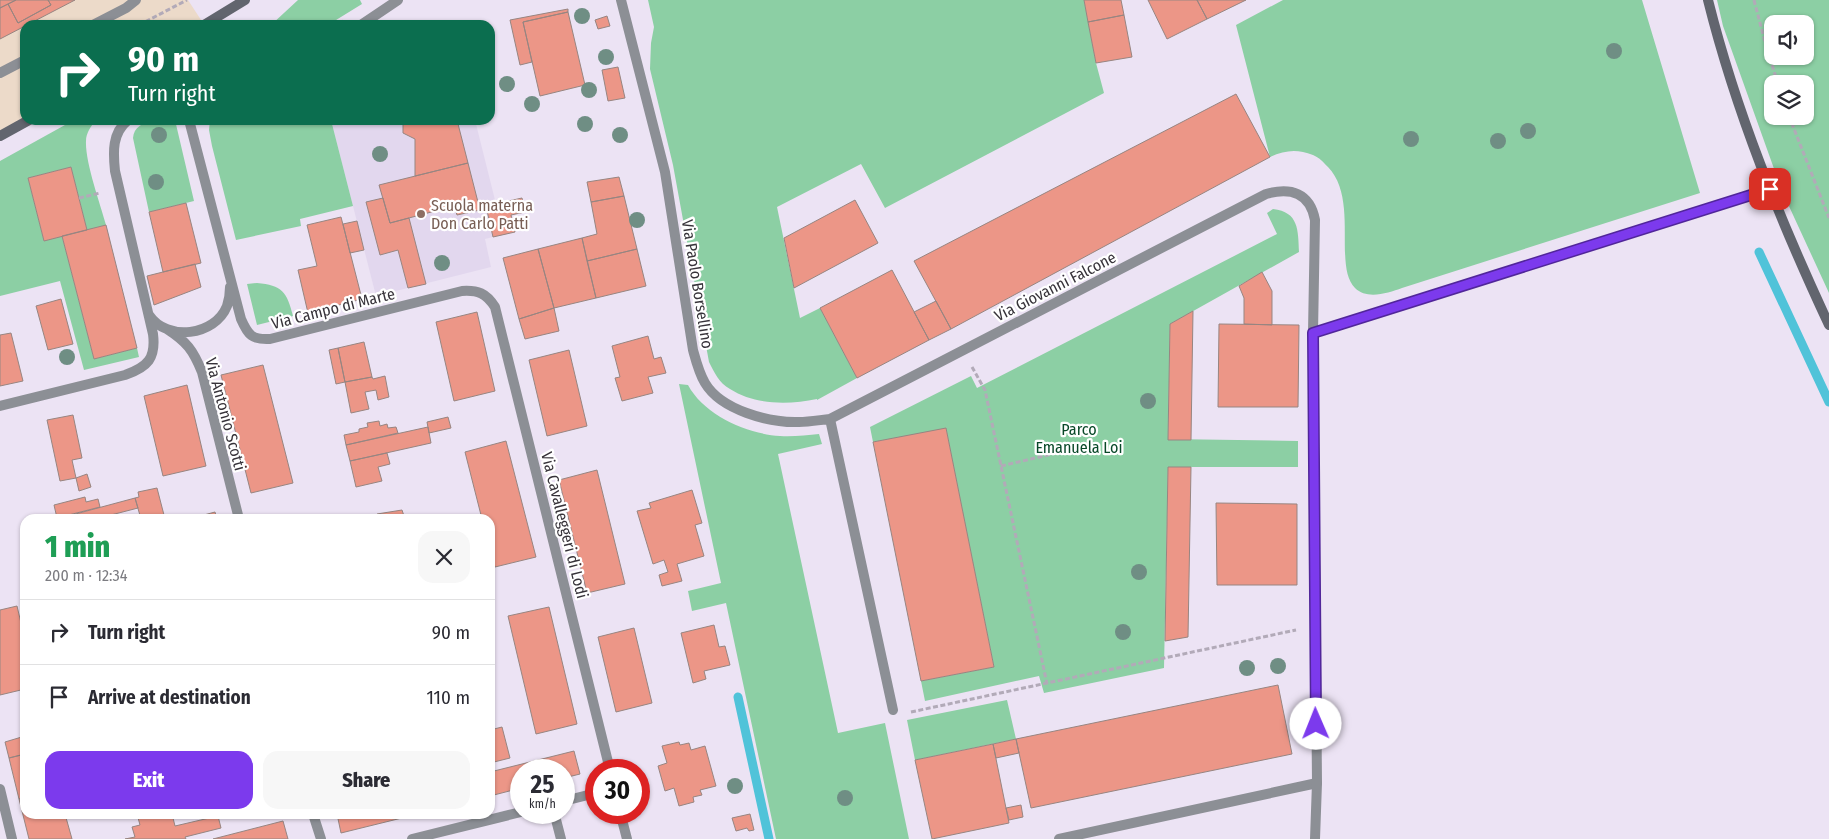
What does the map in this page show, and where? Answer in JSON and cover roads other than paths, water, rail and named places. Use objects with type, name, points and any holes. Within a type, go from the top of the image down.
[{"type":"street","points":[[103,20],[126,8],[136,0]]},
{"type":"street","points":[[212,20],[245,0]]},
{"type":"street","points":[[368,20],[398,0]]},
{"type":"street","name":"Via Paolo Borsellino","points":[[620,0],[665,172],[692,350],[706,384],[719,398],[738,410],[765,418],[798,422],[830,419]]},
{"type":"street","points":[[1708,0],[1737,99],[1770,189],[1793,248],[1829,325]]},
{"type":"street","points":[[0,73],[20,63]]},
{"type":"street","points":[[0,136],[21,125]]},
{"type":"street","points":[[0,406],[137,371],[151,358],[154,350],[153,334],[115,171],[113,153],[115,138],[122,125]]},
{"type":"street","name":"Via Campo di Marte","points":[[190,125],[230,278],[245,327],[250,335],[257,339],[270,339],[462,291],[474,290],[482,292]]},
{"type":"street","points":[[1315,839],[1317,783],[1313,333],[1770,189]]},
{"type":"street","name":"Via Giovanni Falcone","points":[[830,419],[1266,194],[1284,191],[1296,193],[1307,200],[1313,208],[1315,220],[1313,333]]},
{"type":"street","name":"Via Campo di Marte","points":[[167,329],[189,332],[202,330],[212,324],[227,306],[230,295],[230,278]]},
{"type":"street","name":"Via Cavalleggeri di Lodi","points":[[482,292],[490,298],[495,307],[607,759]]},
{"type":"street","points":[[147,312],[158,326],[167,329]]},
{"type":"street","name":"Via Antonio Scotti","points":[[167,329],[187,344],[195,355],[202,372],[237,514]]},
{"type":"street","points":[[830,419],[893,710]]},
{"type":"street","points":[[1059,839],[1317,783]]},
{"type":"street","points":[[0,789],[12,839]]},
{"type":"street","points":[[495,818],[510,815]]},
{"type":"street","points":[[314,819],[320,839]]},
{"type":"street","points":[[412,839],[493,819]]},
{"type":"street","points":[[557,824],[561,839]]},
{"type":"street","points":[[623,824],[627,839]]},
{"type":"waterway","points":[[1759,252],[1829,402]]},
{"type":"waterway","points":[[738,697],[769,839]]},
{"type":"place","name":"Scuola materna Don Carlo Patti","points":[[421,214]]},
{"type":"park label","name":"Parco Emanuela Loi","points":[[1079,438]]}]
